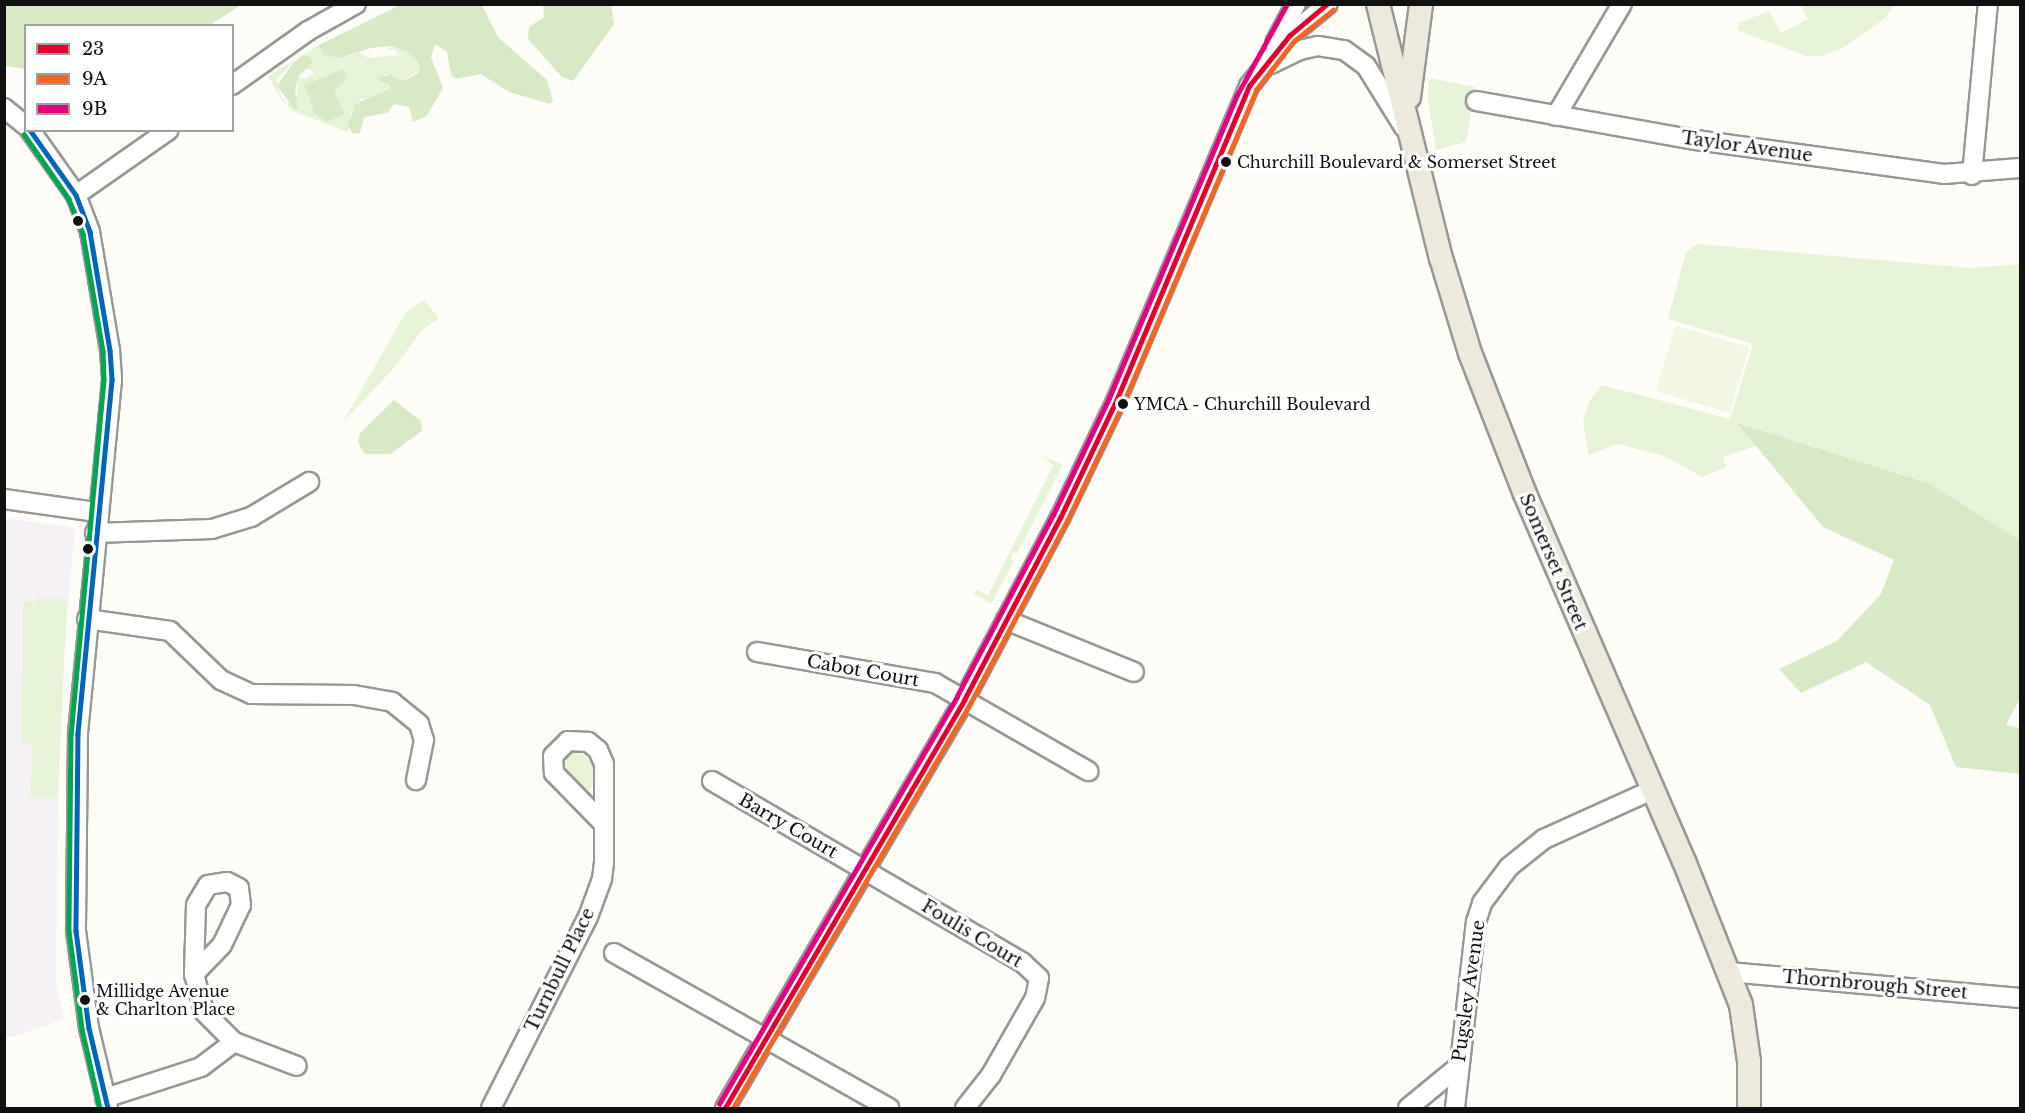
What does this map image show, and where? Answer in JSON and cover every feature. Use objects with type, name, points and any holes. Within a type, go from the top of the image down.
[{"type":"main road","name":"Somerset Street","points":[[1378,4],[1407,113],[1448,287],[1470,353],[1575,614],[1729,972],[1746,1032],[1749,1108]]},
{"type":"main road","points":[[1407,113],[1420,4]]},
{"type":"street","points":[[234,84],[308,31],[356,4]]},
{"type":"street","points":[[725,1108],[964,700],[1090,459],[1239,108],[1296,4]]},
{"type":"street","points":[[1259,71],[1289,36],[1328,4]]},
{"type":"street","points":[[1556,116],[1622,4]]},
{"type":"street","points":[[1972,175],[1988,4]]},
{"type":"street","points":[[1259,71],[1300,50],[1318,46],[1344,50],[1366,66],[1376,78],[1413,143]]},
{"type":"street","name":"Taylor Avenue","points":[[1476,101],[1696,140],[1972,175],[2020,168]]},
{"type":"street","points":[[4,108],[24,124]]},
{"type":"street","points":[[31,132],[76,195],[90,232],[112,380],[97,512],[78,734],[76,931],[87,1020],[107,1103],[201,1067],[234,1042]]},
{"type":"street","points":[[76,195],[166,132]]},
{"type":"street","points":[[95,533],[212,529],[259,513],[309,482]]},
{"type":"street","points":[[4,499],[97,512]]},
{"type":"street","points":[[87,618],[170,631],[221,680],[251,694],[354,695],[392,702],[419,724],[424,740],[416,780]]},
{"type":"street","points":[[1006,620],[1134,672]]},
{"type":"street","name":"Cabot Court","points":[[757,652],[935,683],[1088,771]]},
{"type":"street","name":"Barry Court","points":[[712,782],[864,870]]},
{"type":"street","name":"Pugsley Avenue","points":[[1455,1108],[1476,922],[1494,885],[1509,867],[1544,839],[1652,790]]},
{"type":"street","name":"Turnbull Place","points":[[491,1108],[597,896],[603,871],[604,824]]},
{"type":"street","name":"Foulis Court","points":[[864,870],[1023,963],[1039,978],[1035,998],[991,1075],[965,1108]]},
{"type":"street","points":[[194,974],[222,945],[238,913],[238,888],[227,882],[208,885],[196,905],[194,974],[204,1012],[234,1042],[297,1066]]},
{"type":"street","points":[[614,953],[889,1108]]},
{"type":"street","name":"Thornbrough Street","points":[[1729,972],[2020,998]]},
{"type":"street","points":[[1407,1108],[1458,1067]]},
{"type":"shaded area","points":[[4,518],[75,528],[59,705],[56,984],[64,1019],[13,1037],[4,1037]]},
{"type":"green space","points":[[5,4],[241,5],[212,24],[24,24],[24,69],[5,66]]},
{"type":"green space","points":[[400,5],[482,5],[498,37],[547,80],[553,101],[550,104],[509,92],[481,74],[456,79],[451,75],[447,52],[435,44],[431,57],[443,88],[427,116],[413,122],[409,107],[394,104],[387,113],[364,117],[360,133],[353,134],[348,126],[355,104],[390,89],[389,85],[379,81],[379,77],[391,75],[403,81],[418,73],[420,66],[409,53],[393,46],[371,48],[339,58],[324,55],[319,45]]},
{"type":"green space","points":[[543,5],[611,5],[614,24],[573,81],[562,77],[528,39],[529,27],[544,17]]},
{"type":"green space","points":[[1801,5],[1895,5],[1884,19],[1841,49],[1821,56],[1806,56],[1737,30],[1739,23],[1769,11],[1781,33],[1808,19]]},
{"type":"green space","points":[[319,45],[350,56],[359,52],[368,58],[400,55],[394,49],[385,52],[393,46],[409,53],[421,69],[402,81],[383,73],[390,89],[379,97],[361,99],[352,111],[348,131],[353,134],[293,111],[282,100],[268,76],[296,59],[277,78],[279,92],[287,104],[297,95],[299,76],[305,79],[313,74],[313,71],[304,68],[311,65],[299,57]]},
{"type":"green space","points":[[304,55],[311,58],[312,63],[299,76],[295,91],[298,108],[295,110],[277,86],[293,63]]},
{"type":"green space","points":[[343,69],[347,78],[334,92],[344,113],[327,122],[314,113],[305,85]]},
{"type":"green space","points":[[1429,78],[1475,87],[1466,142],[1436,150],[1428,98]]},
{"type":"green space","points":[[1697,244],[1970,268],[2020,264],[2020,540],[1928,483],[1738,424],[1756,446],[1723,457],[1726,467],[1702,477],[1664,456],[1618,444],[1589,455],[1583,422],[1590,400],[1602,385],[1730,419],[1753,344],[1668,319],[1686,252]]},
{"type":"green space","points":[[424,300],[439,318],[422,330],[395,367],[343,422],[406,312]]},
{"type":"green space","points":[[1675,326],[1749,347],[1730,413],[1656,391]]},
{"type":"green space","points":[[394,400],[421,421],[422,431],[390,454],[365,454],[358,443],[360,433]]},
{"type":"green space","points":[[1737,423],[1928,483],[2020,540],[2020,698],[2006,725],[2020,728],[2020,774],[1956,767],[1930,705],[1866,662],[1801,693],[1779,669],[1837,641],[1881,594],[1894,560],[1823,527]]},
{"type":"green space","points":[[1043,456],[1063,465],[1017,554],[1013,552],[1010,558],[1014,561],[991,604],[973,593],[977,590],[988,595],[1053,466]]},
{"type":"green space","points":[[36,598],[67,599],[58,798],[30,797],[33,744],[21,744],[23,602],[35,602]]},
{"type":"green space","points":[[571,752],[579,752],[592,762],[594,783],[590,790],[580,787],[563,771],[563,760]]},
{"type":"transit line","name":"9B","points":[[719,1104],[957,696],[1053,515],[1109,398],[1237,95],[1287,4]]},
{"type":"transit line","name":"23","points":[[725,1108],[964,700],[1060,518],[1116,401],[1249,86],[1289,36],[1327,4]]},
{"type":"transit line","name":"9A","points":[[733,1108],[970,704],[1067,521],[1123,404],[1256,90],[1294,41],[1333,10]]},
{"type":"transit line","points":[[31,132],[76,195],[90,232],[110,350],[112,380],[78,734],[76,931],[89,1028],[108,1108]]},
{"type":"transit line","points":[[24,134],[69,199],[83,234],[103,351],[104,380],[71,733],[69,931],[82,1029],[100,1108]]},
{"type":"place","name":"Churchill Boulevard & Somerset Street","points":[[1226,162]]},
{"type":"place","name":"YMCA - Churchill Boulevard","points":[[1123,404]]},
{"type":"place","name":"Millidge Avenue & Charlton Place","points":[[85,1000]]}]
